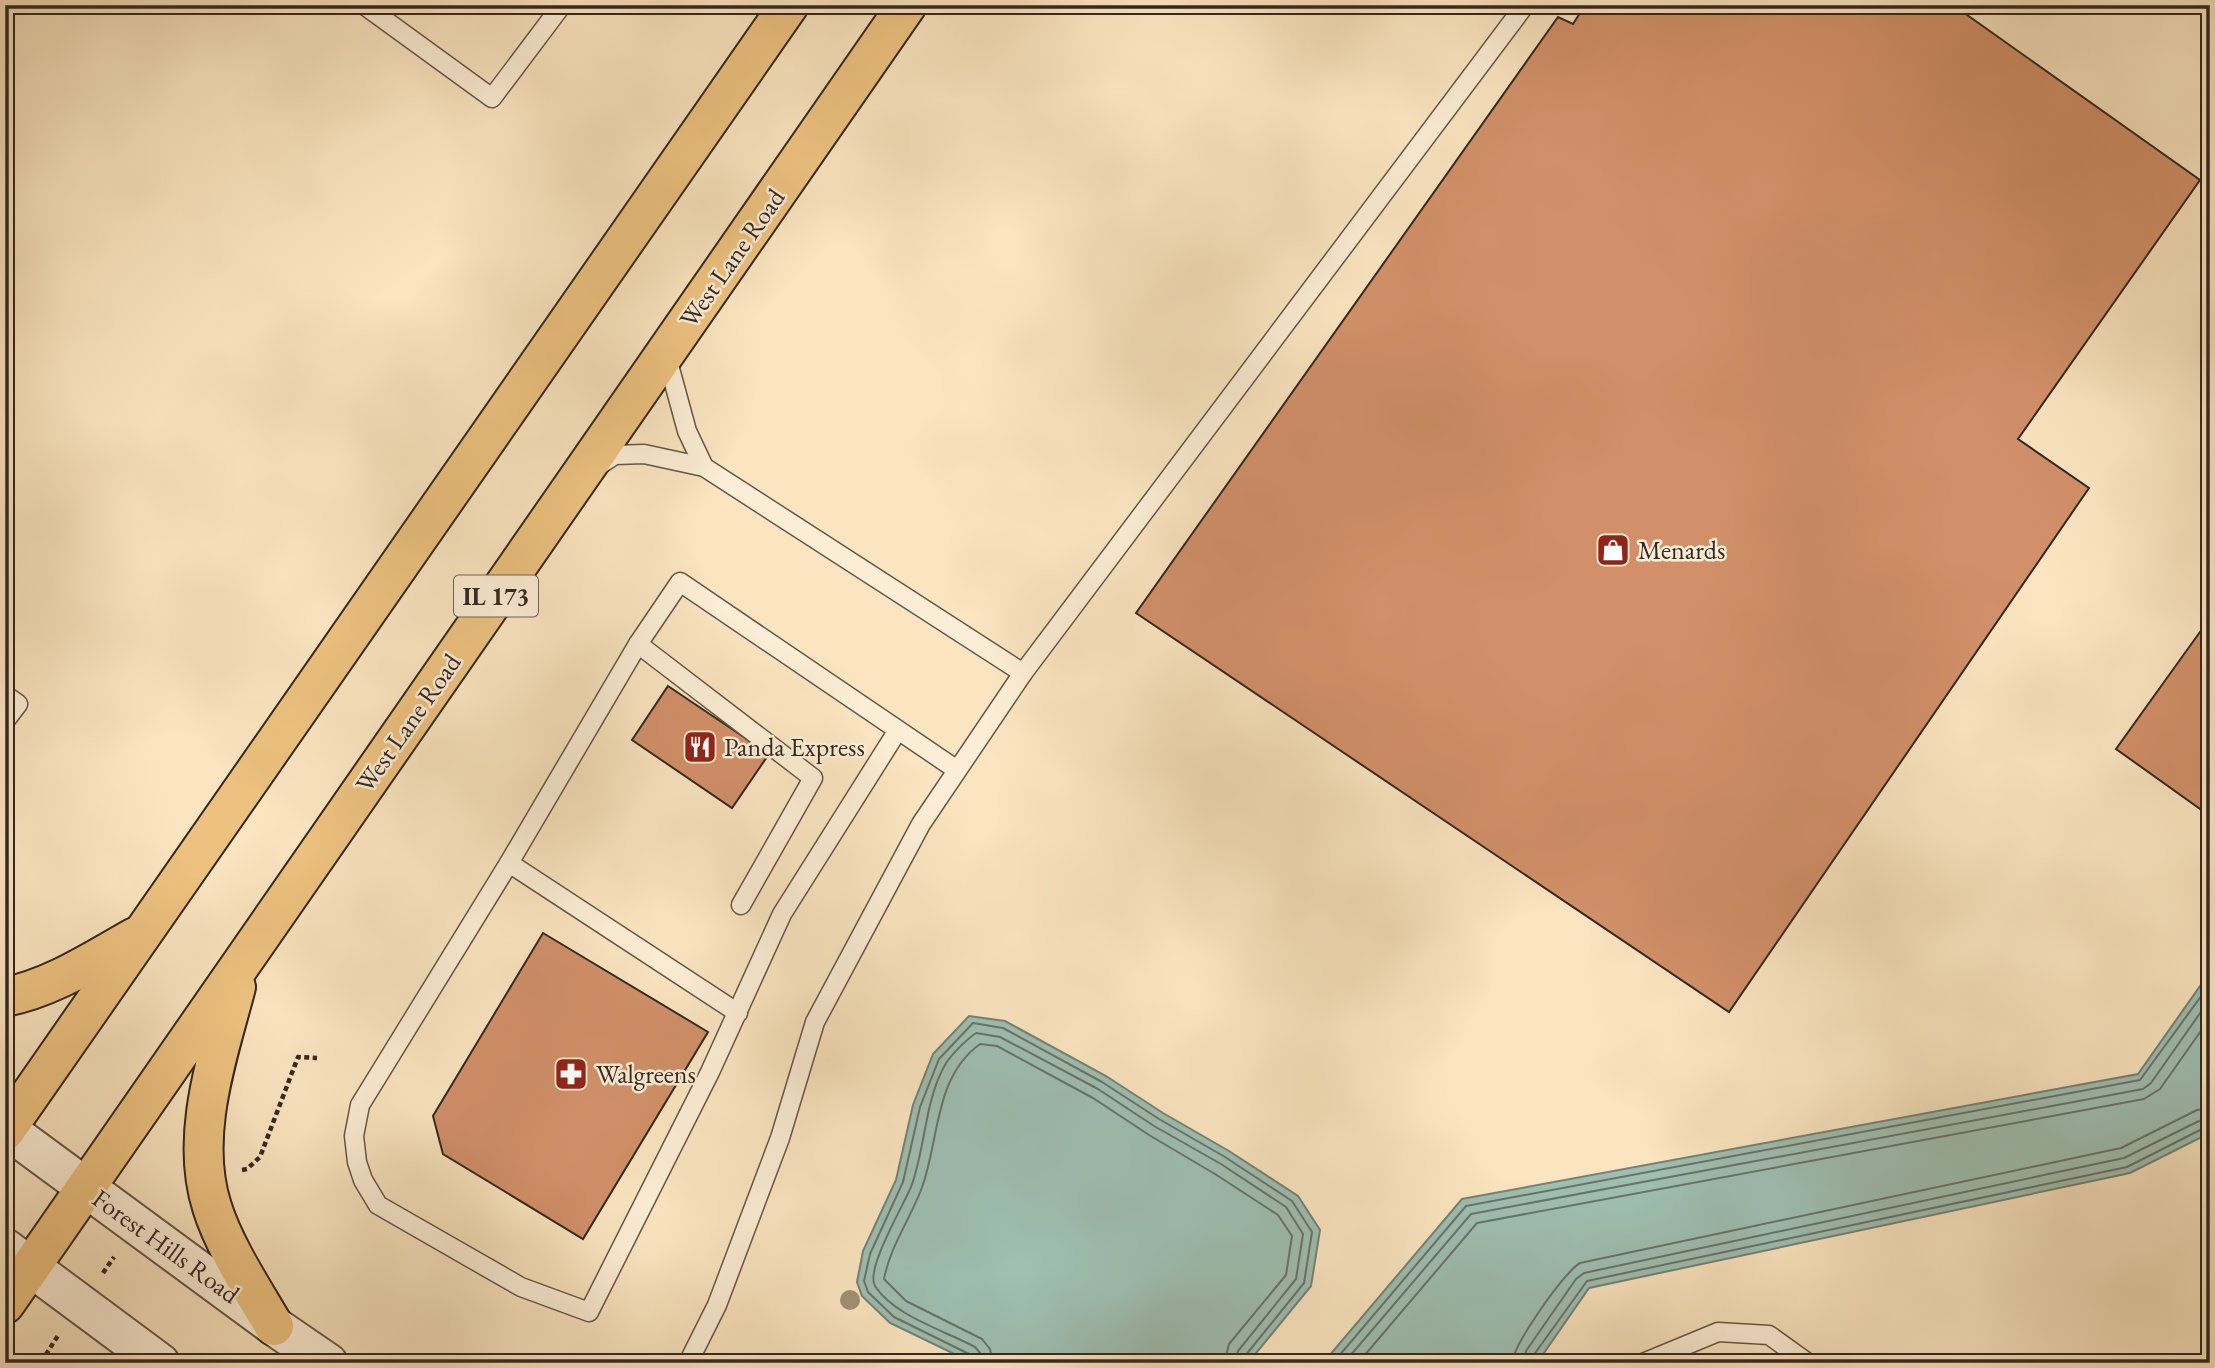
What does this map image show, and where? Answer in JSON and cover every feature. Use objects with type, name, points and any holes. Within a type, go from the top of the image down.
[{"type":"main road","points":[[6,1129],[789,5]]},
{"type":"main road","name":"West Lane Road","points":[[5,1304],[18,1258],[86,1187],[903,11]]},
{"type":"main road","points":[[5,997],[26,993],[81,967],[142,932]]},
{"type":"main road","points":[[244,960],[212,1080],[205,1125],[205,1174],[212,1208],[234,1256],[274,1325]]},
{"type":"street","name":"Forest Hills Road","points":[[6,1129],[328,1363]]},
{"type":"street","points":[[18,1258],[160,1363]]},
{"type":"lane","points":[[364,5],[492,98],[562,5]]},
{"type":"lane","points":[[688,1363],[717,1305],[775,1151],[815,1022],[921,824],[1023,673],[1525,5]]},
{"type":"lane","points":[[666,352],[687,431],[704,467]]},
{"type":"lane","points":[[579,478],[615,455],[644,454],[704,467],[1023,673]]},
{"type":"lane","points":[[898,730],[782,914],[710,1072],[589,1312],[521,1287],[378,1205],[363,1180],[357,1162],[354,1136],[360,1105],[509,863],[638,644],[680,582],[957,770]]},
{"type":"lane","points":[[638,644],[813,778],[741,905]]},
{"type":"lane","points":[[5,695],[18,704],[5,721]]},
{"type":"lane","points":[[509,863],[738,1013]]},
{"type":"lane","points":[[1643,1363],[1718,1332],[1769,1335],[1808,1363]]},
{"type":"path","points":[[236,1171],[247,1170],[260,1157],[298,1057],[317,1058]]},
{"type":"path","points":[[46,1363],[45,1356],[55,1340]]},
{"type":"water","points":[[2210,972],[2210,1133],[2130,1173],[1589,1288],[1537,1363],[1323,1363],[1462,1199],[2138,1074]]},
{"type":"water","points":[[969,1016],[1005,1021],[1106,1076],[1298,1196],[1320,1230],[1311,1286],[1248,1363],[973,1363],[890,1323],[862,1296],[857,1282],[863,1251],[896,1180],[913,1105],[933,1054]]},
{"type":"building","name":"Menards","points":[[1585,5],[1598,5],[1602,9],[1605,5],[1953,5],[2200,180],[2018,439],[2089,488],[1729,1012],[1136,613],[1558,17],[1573,24]]},
{"type":"building","points":[[2210,618],[2210,816],[2116,749]]},
{"type":"building","name":"Panda Express","points":[[668,686],[769,754],[732,808],[632,740]]},
{"type":"building","name":"Walgreens","points":[[543,933],[708,1032],[583,1239],[443,1154],[433,1116]]},
{"type":"place","name":"Menards","points":[[1613,550]]},
{"type":"place","name":"Panda Express","points":[[700,747]]},
{"type":"place","name":"Walgreens","points":[[571,1074]]}]
